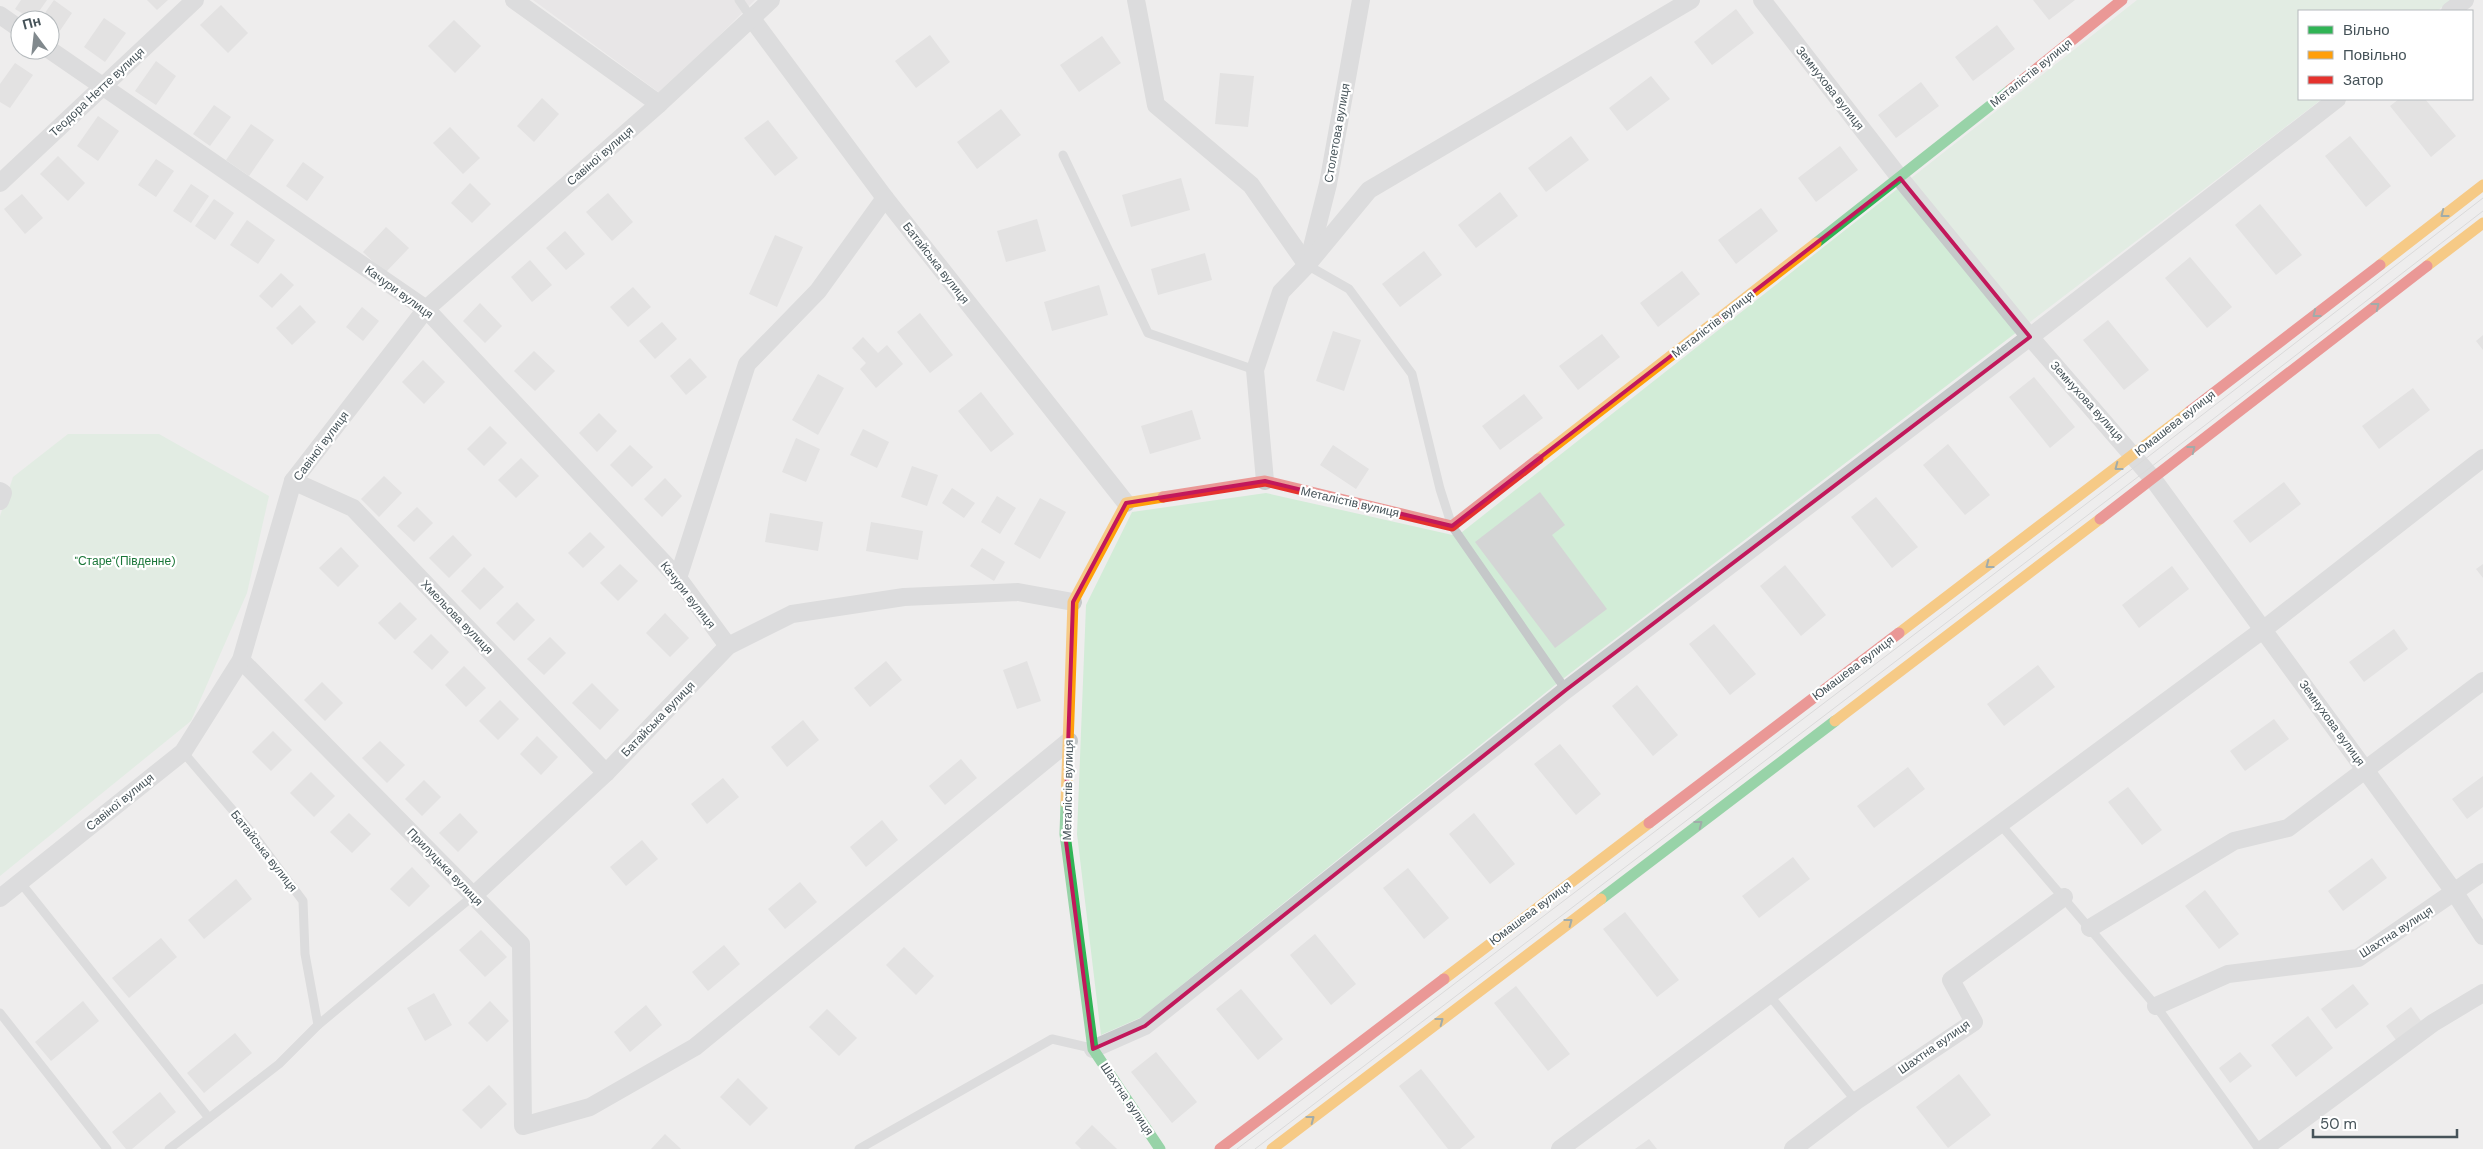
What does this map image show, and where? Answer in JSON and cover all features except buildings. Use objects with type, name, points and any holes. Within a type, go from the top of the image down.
[{"type":"main road","name":"Металістів вулиця","points":[[1093,1049],[1065,834],[1073,602],[1126,503],[1265,481],[1452,526],[1900,178],[2122,0]]},
{"type":"main road","name":"Юмашева вулиця","points":[[1220,1149],[2134,455],[2483,185]]},
{"type":"main road","points":[[1272,1149],[2153,479],[2483,223]]},
{"type":"main road","name":"Шахтна вулиця","points":[[1093,1049],[1160,1149]]},
{"type":"street","name":"Теодора Нетте вулиця","points":[[0,183],[195,0]]},
{"type":"street","points":[[514,0],[659,104]]},
{"type":"street","name":"Савіної вулиця","points":[[0,898],[183,752],[241,660],[293,481],[426,309],[659,104],[771,0]]},
{"type":"street","points":[[1136,0],[1156,105],[1251,185],[1308,265]]},
{"type":"street","name":"Столетова вулиця","points":[[1308,265],[1328,184],[1361,0]]},
{"type":"street","points":[[1265,481],[1256,370],[1281,292],[1308,265],[1369,190],[1691,0]]},
{"type":"street","name":"Земнухова вулиця","points":[[1762,0],[1900,178],[2030,337],[2153,479],[2455,893],[2483,936]]},
{"type":"street","points":[[2451,10],[2465,0]]},
{"type":"street","name":"Батайська вулиця","points":[[752,19],[884,198],[1126,503]]},
{"type":"street","name":"Качури вулиця","points":[[60,57],[426,309],[678,578],[728,646]]},
{"type":"street","points":[[1093,1049],[1145,1026],[1566,690],[2030,337],[2337,100]]},
{"type":"street","points":[[678,578],[747,364],[818,290],[884,198]]},
{"type":"street","points":[[1560,1149],[2264,629],[2483,458]]},
{"type":"street","name":"Хмельова вулиця","points":[[293,481],[353,508],[606,773]]},
{"type":"street","name":"Батайська вулиця","points":[[473,896],[606,773],[728,646],[792,614],[904,597],[1018,592],[1073,602]]},
{"type":"street","name":"Прилуцька вулиця","points":[[241,660],[521,944],[523,1126],[590,1107],[694,1048],[1069,741]]},
{"type":"street","points":[[2090,928],[2234,841],[2288,828],[2483,681]]},
{"type":"street","name":"Шахтна вулиця","points":[[2156,1006],[2228,974],[2358,958],[2483,872]]},
{"type":"street","name":"Шахтна вулиця","points":[[1794,1149],[1856,1101],[1974,1022],[1950,980],[2064,897]]},
{"type":"street","points":[[2263,1149],[2433,1023],[2483,992]]},
{"type":"lane","points":[[739,0],[752,19]]},
{"type":"lane","points":[[1064,155],[1148,333],[1256,370]]},
{"type":"lane","points":[[1308,265],[1349,288],[1412,374],[1440,488],[1452,526],[1566,690]]},
{"type":"lane","name":"Батайська вулиця","points":[[183,752],[253,834],[303,901],[305,954],[318,1025]]},
{"type":"lane","points":[[2000,824],[2156,1006],[2259,1149]]},
{"type":"lane","points":[[20,882],[209,1118]]},
{"type":"lane","name":"Батайська вулиця","points":[[169,1149],[279,1064],[318,1025],[473,896]]},
{"type":"lane","points":[[1769,995],[1856,1101]]},
{"type":"lane","points":[[0,1013],[106,1149]]},
{"type":"lane","points":[[859,1149],[1052,1039],[1093,1049]]},
{"type":"highlighted area","points":[[1900,178],[2030,337],[1566,690],[1145,1026],[1093,1049],[1065,834],[1073,602],[1126,503],[1265,481],[1452,526]]},
{"type":"shaded area","points":[[533,0],[755,0],[661,94]]},
{"type":"green space","points":[[2137,0],[2451,0],[2438,10],[2298,10],[2298,100],[2321,100],[1560,681],[1142,1017],[1101,1035],[1077,834],[1086,605],[1132,512],[1266,493],[1457,536]]},
{"type":"green space","name":"\"Старе\"(Південне)","points":[[68,434],[159,434],[269,496],[247,593],[191,721],[0,876],[0,516],[13,477]]},
{"type":"tram line","points":[[1237,1149],[2140,463],[2483,198]]},
{"type":"tram line","points":[[1255,1149],[2147,470],[2483,211]]},
{"type":"traffic: fast","points":[[1816,243],[2010,90]]},
{"type":"traffic: fast","points":[[1601,899],[1835,721]]},
{"type":"traffic: fast","points":[[1066,803],[1065,834],[1093,1049],[1160,1149]]},
{"type":"traffic: slow","points":[[2380,265],[2483,185]]},
{"type":"traffic: slow","points":[[2427,266],[2483,223]]},
{"type":"traffic: slow","points":[[1538,459],[1816,243]]},
{"type":"traffic: slow","points":[[1899,633],[2190,411]]},
{"type":"traffic: slow","points":[[1066,803],[1073,602],[1126,503],[1163,497]]},
{"type":"traffic: slow","points":[[1835,721],[2100,519]]},
{"type":"traffic: slow","points":[[1444,979],[1649,823]]},
{"type":"traffic: slow","points":[[1272,1149],[1601,899]]},
{"type":"traffic: jam","points":[[2010,90],[2122,0]]},
{"type":"traffic: jam","points":[[2190,411],[2380,265]]},
{"type":"traffic: jam","points":[[2100,519],[2427,266]]},
{"type":"traffic: jam","points":[[1163,497],[1265,481],[1452,526],[1538,459]]},
{"type":"traffic: jam","points":[[1649,823],[1899,633]]},
{"type":"traffic: jam","points":[[1220,1149],[1444,979]]}]
